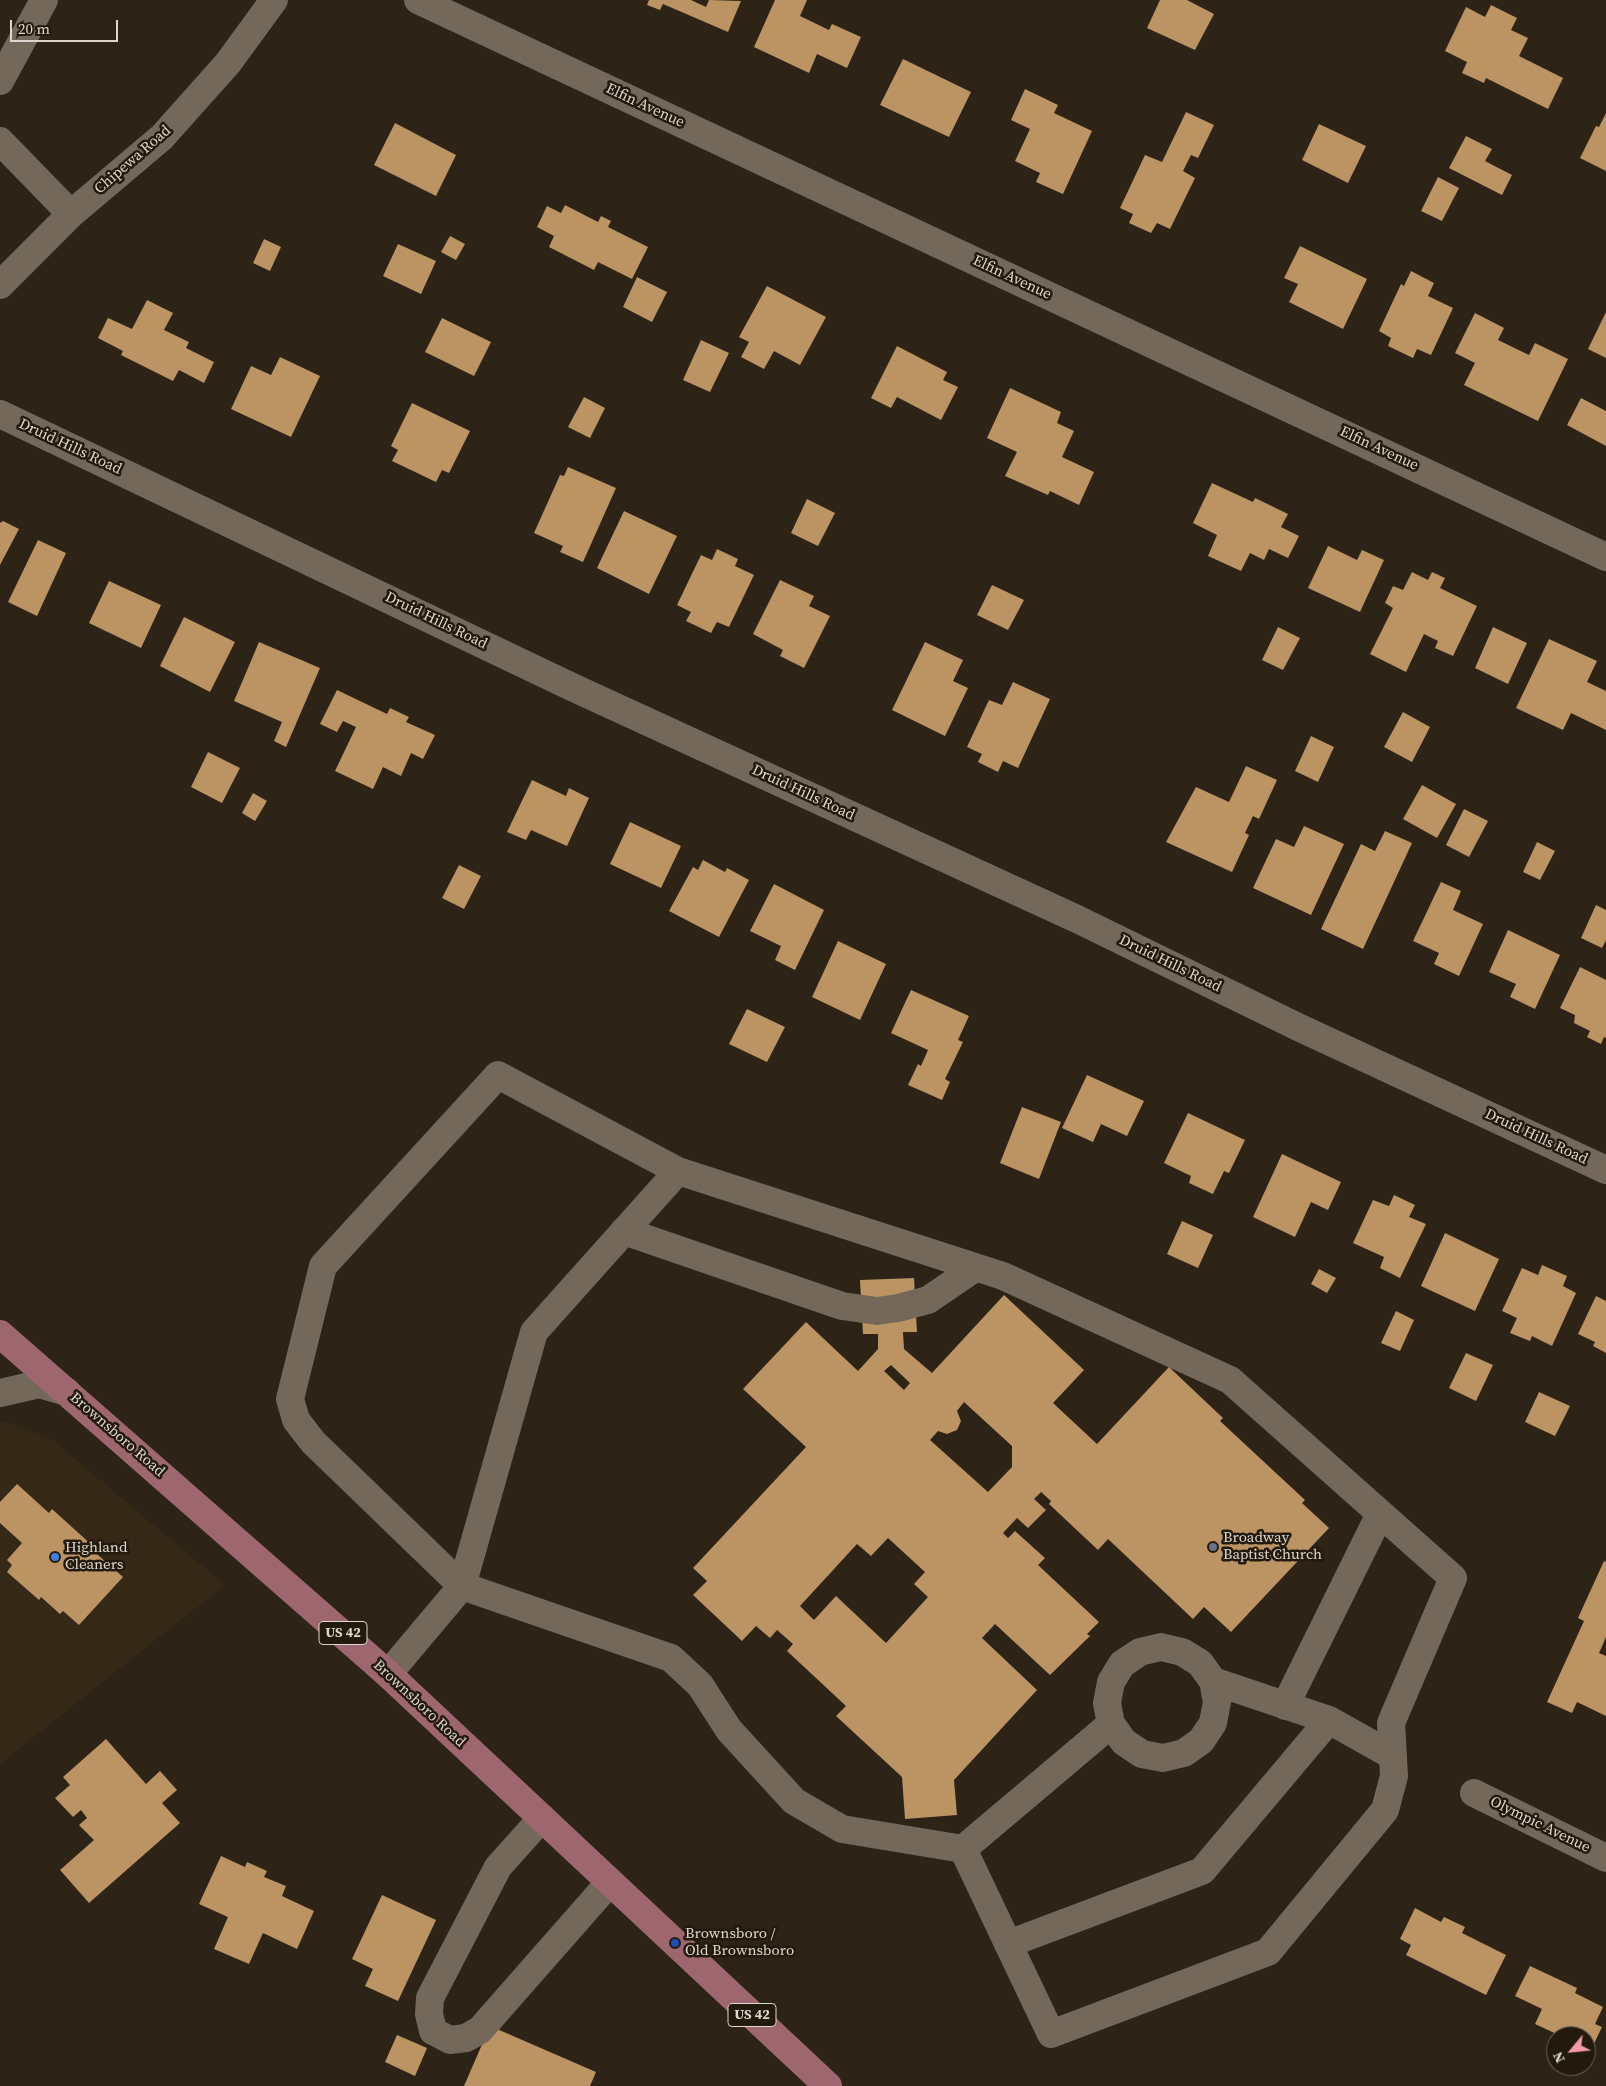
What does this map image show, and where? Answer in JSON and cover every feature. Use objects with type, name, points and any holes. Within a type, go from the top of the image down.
[{"type":"main road","name":"Brownsboro Road","points":[[0,1334],[388,1674],[828,2086]]},
{"type":"street","points":[[0,81],[44,0]]},
{"type":"street","name":"Chipewa Road","points":[[0,286],[71,214],[162,137],[228,63],[274,0]]},
{"type":"street","name":"Elfin Avenue","points":[[418,0],[1606,557]]},
{"type":"street","points":[[0,142],[71,214]]},
{"type":"street","name":"Druid Hills Road","points":[[0,414],[572,687],[1077,919],[1298,1026],[1606,1170]]},
{"type":"street","points":[[963,1849],[1051,2034],[1268,1952],[1386,1810],[1394,1776],[1391,1724],[1453,1578],[1230,1380],[1003,1276],[678,1171],[498,1075],[323,1266],[290,1399],[296,1420],[313,1442],[462,1586],[671,1658],[700,1685],[729,1730],[794,1801],[842,1829],[963,1849],[1112,1724]]},
{"type":"street","points":[[388,1674],[462,1586],[534,1332],[678,1171]]},
{"type":"street","points":[[624,1231],[842,1306],[877,1311],[928,1300],[975,1268]]},
{"type":"street","points":[[0,1394],[40,1384],[67,1392]]},
{"type":"street","points":[[1285,1706],[1380,1514]]},
{"type":"street","points":[[1161,1648],[1182,1652],[1200,1663],[1212,1681],[1217,1702],[1213,1723],[1201,1741],[1184,1753],[1163,1758],[1142,1754],[1124,1742],[1112,1724],[1107,1703],[1111,1682],[1122,1664],[1140,1652],[1161,1648]]},
{"type":"street","points":[[1212,1681],[1329,1720],[1393,1756]]},
{"type":"street","points":[[1008,1944],[1202,1871],[1329,1720]]},
{"type":"street","name":"Olympic Avenue","points":[[1474,1793],[1606,1858]]},
{"type":"street","points":[[542,1818],[498,1867],[430,1998],[429,2014],[433,2031],[450,2040],[466,2038],[480,2030],[610,1882]]},
{"type":"shaded area","points":[[6,1421],[54,1441],[225,1585],[0,1764],[0,1423]]},
{"type":"building","points":[[649,0],[691,0],[706,7],[709,0],[741,1],[728,32],[663,4],[660,10],[647,5]]},
{"type":"building","points":[[775,0],[807,0],[800,16],[829,30],[832,24],[861,37],[847,68],[817,54],[809,73],[754,47]]},
{"type":"building","points":[[1160,0],[1187,0],[1214,14],[1195,50],[1147,28]]},
{"type":"building","points":[[1491,5],[1517,18],[1511,30],[1528,38],[1519,56],[1563,78],[1548,109],[1486,78],[1484,83],[1462,73],[1467,62],[1445,51],[1466,7],[1485,17]]},
{"type":"building","points":[[903,59],[971,92],[949,137],[880,105]]},
{"type":"building","points":[[1025,89],[1058,105],[1054,113],[1092,131],[1063,194],[1036,182],[1040,173],[1015,161],[1030,129],[1011,120]]},
{"type":"building","points":[[1186,112],[1214,125],[1198,158],[1191,155],[1183,171],[1195,178],[1170,229],[1157,223],[1151,233],[1129,223],[1133,214],[1120,208],[1145,155],[1162,162]]},
{"type":"building","points":[[1606,113],[1606,171],[1580,158],[1596,126],[1599,127]]},
{"type":"building","points":[[395,123],[456,155],[436,196],[374,165]]},
{"type":"building","points":[[1319,124],[1366,146],[1348,183],[1302,160]]},
{"type":"building","points":[[1466,136],[1492,149],[1485,161],[1512,175],[1502,195],[1449,168]]},
{"type":"building","points":[[1438,177],[1459,188],[1442,221],[1421,211]]},
{"type":"building","points":[[565,205],[598,222],[601,216],[611,221],[608,227],[648,247],[632,279],[598,262],[594,270],[549,247],[554,236],[537,227],[547,206],[561,213]]},
{"type":"building","points":[[450,236],[465,244],[456,260],[441,252]]},
{"type":"building","points":[[264,239],[281,247],[270,271],[253,263]]},
{"type":"building","points":[[398,244],[436,261],[421,294],[383,276]]},
{"type":"building","points":[[1300,246],[1367,279],[1343,329],[1289,302],[1298,284],[1284,278]]},
{"type":"building","points":[[1411,271],[1434,283],[1428,296],[1453,308],[1431,355],[1417,349],[1413,358],[1388,346],[1391,338],[1379,331],[1401,284],[1404,286]]},
{"type":"building","points":[[637,277],[667,292],[652,322],[623,307]]},
{"type":"building","points":[[767,286],[826,317],[800,365],[774,351],[764,369],[741,357],[749,342],[739,337]]},
{"type":"building","points":[[147,300],[173,313],[164,330],[189,342],[186,348],[214,362],[204,383],[179,370],[173,381],[121,355],[123,351],[98,338],[108,318],[132,329]]},
{"type":"building","points":[[1606,312],[1606,358],[1588,349]]},
{"type":"building","points":[[1475,313],[1504,328],[1498,340],[1529,355],[1535,343],[1568,359],[1538,421],[1464,385],[1475,363],[1455,353]]},
{"type":"building","points":[[442,318],[491,342],[474,376],[425,352]]},
{"type":"building","points":[[701,340],[729,353],[710,392],[683,380]]},
{"type":"building","points":[[897,346],[947,372],[943,380],[958,387],[941,420],[897,397],[891,408],[871,398]]},
{"type":"building","points":[[280,357],[320,376],[291,437],[231,409],[251,366],[271,375]]},
{"type":"building","points":[[1010,388],[1061,412],[1057,423],[1074,431],[1062,457],[1094,472],[1079,505],[1050,491],[1048,495],[1005,476],[1017,452],[987,438]]},
{"type":"building","points":[[584,397],[605,408],[590,438],[568,427]]},
{"type":"building","points":[[1581,398],[1606,411],[1606,446],[1567,425]]},
{"type":"building","points":[[412,403],[470,431],[449,473],[442,470],[436,482],[392,461],[398,450],[391,446]]},
{"type":"building","points":[[568,467],[616,488],[583,562],[560,552],[563,546],[534,533],[560,475],[564,476]]},
{"type":"building","points":[[1212,483],[1253,502],[1255,498],[1288,514],[1281,527],[1299,536],[1288,558],[1269,549],[1264,560],[1250,553],[1241,571],[1208,556],[1217,535],[1193,523]]},
{"type":"building","points":[[807,499],[835,513],[818,546],[791,533]]},
{"type":"building","points":[[624,511],[677,536],[649,594],[597,568]]},
{"type":"building","points":[[3,521],[19,529],[0,565],[0,523]]},
{"type":"building","points":[[38,540],[66,553],[37,616],[8,602]]},
{"type":"building","points":[[1328,546],[1357,560],[1362,550],[1384,560],[1360,612],[1308,588]]},
{"type":"building","points":[[717,549],[738,559],[735,566],[754,575],[729,627],[717,622],[711,633],[686,621],[691,612],[677,605],[701,555],[712,560]]},
{"type":"building","points":[[1412,572],[1428,580],[1432,572],[1445,578],[1440,588],[1477,606],[1453,656],[1435,648],[1438,641],[1424,634],[1406,672],[1370,654],[1393,608],[1385,603],[1393,586],[1403,590]]},
{"type":"building","points":[[780,580],[814,596],[809,606],[830,616],[804,668],[780,656],[783,650],[753,634]]},
{"type":"building","points":[[109,581],[161,605],[141,648],[89,623]]},
{"type":"building","points":[[992,585],[1024,600],[1008,630],[977,615]]},
{"type":"building","points":[[184,617],[235,642],[210,692],[160,666]]},
{"type":"building","points":[[1278,627],[1300,638],[1283,670],[1262,660]]},
{"type":"building","points":[[1493,627],[1527,643],[1508,684],[1475,668]]},
{"type":"building","points":[[1549,639],[1597,661],[1587,682],[1606,691],[1606,730],[1571,713],[1563,730],[1516,708]]},
{"type":"building","points":[[259,642],[320,668],[286,747],[274,741],[282,722],[234,701]]},
{"type":"building","points":[[925,642],[963,660],[953,681],[968,688],[945,736],[892,710]]},
{"type":"building","points":[[1013,682],[1050,699],[1018,768],[1003,761],[998,772],[978,762],[982,754],[967,747],[989,700],[1002,705]]},
{"type":"building","points":[[337,690],[387,714],[390,708],[409,717],[406,722],[435,735],[423,759],[411,753],[401,776],[383,767],[373,789],[335,771],[356,727],[343,721],[337,732],[320,724]]},
{"type":"building","points":[[1403,712],[1430,727],[1412,762],[1384,747]]},
{"type":"building","points":[[1311,736],[1334,747],[1318,782],[1295,771]]},
{"type":"building","points":[[208,752],[240,768],[222,803],[191,787]]},
{"type":"building","points":[[1246,766],[1277,780],[1259,819],[1253,816],[1245,833],[1249,835],[1232,872],[1166,842],[1196,787],[1229,802]]},
{"type":"building","points":[[532,780],[566,796],[569,788],[589,798],[567,846],[531,830],[526,840],[507,832]]},
{"type":"building","points":[[1422,785],[1456,804],[1437,838],[1403,819]]},
{"type":"building","points":[[253,793],[267,801],[255,821],[242,813]]},
{"type":"building","points":[[1464,809],[1488,821],[1469,857],[1446,845]]},
{"type":"building","points":[[630,822],[681,846],[661,888],[610,864]]},
{"type":"building","points":[[1304,826],[1344,844],[1311,915],[1253,888],[1276,839],[1294,847]]},
{"type":"building","points":[[1385,831],[1412,843],[1363,949],[1321,929],[1361,844],[1375,851]]},
{"type":"building","points":[[1537,842],[1555,851],[1540,880],[1523,872]]},
{"type":"building","points":[[703,860],[725,872],[727,868],[749,880],[719,937],[669,911],[693,867],[698,870]]},
{"type":"building","points":[[459,865],[481,876],[464,909],[442,898]]},
{"type":"building","points":[[1441,882],[1461,891],[1453,910],[1483,924],[1459,976],[1434,964],[1439,953],[1413,941]]},
{"type":"building","points":[[774,884],[824,910],[795,970],[775,960],[781,946],[750,931]]},
{"type":"building","points":[[1596,905],[1606,910],[1606,940],[1602,948],[1581,938]]},
{"type":"building","points":[[1508,930],[1560,955],[1535,1009],[1510,997],[1516,984],[1489,972]]},
{"type":"building","points":[[838,941],[886,964],[860,1020],[812,997]]},
{"type":"building","points":[[1580,967],[1606,980],[1606,1038],[1604,1037],[1601,1044],[1587,1037],[1590,1031],[1574,1023],[1575,1015],[1560,1008]]},
{"type":"building","points":[[911,990],[969,1016],[958,1040],[963,1042],[945,1079],[950,1082],[942,1100],[908,1085],[918,1064],[921,1066],[928,1050],[891,1033]]},
{"type":"building","points":[[747,1009],[785,1027],[767,1062],[729,1044]]},
{"type":"building","points":[[1087,1075],[1144,1101],[1127,1136],[1101,1124],[1093,1142],[1062,1128]]},
{"type":"building","points":[[1022,1107],[1061,1122],[1039,1179],[1000,1163]]},
{"type":"building","points":[[1188,1113],[1245,1140],[1229,1173],[1224,1171],[1213,1194],[1189,1183],[1191,1176],[1164,1163]]},
{"type":"building","points":[[1282,1154],[1341,1182],[1328,1210],[1311,1202],[1295,1237],[1253,1217]]},
{"type":"building","points":[[1394,1195],[1415,1205],[1409,1217],[1426,1224],[1400,1278],[1380,1268],[1384,1257],[1353,1243],[1373,1200],[1389,1206]]},
{"type":"building","points":[[1182,1221],[1213,1235],[1198,1268],[1167,1254]]},
{"type":"building","points":[[1445,1233],[1499,1259],[1475,1311],[1421,1286]]},
{"type":"building","points":[[1542,1265],[1567,1276],[1563,1286],[1576,1293],[1552,1346],[1532,1336],[1530,1341],[1510,1333],[1517,1318],[1502,1311],[1522,1268],[1538,1275]]},
{"type":"building","points":[[1319,1269],[1336,1278],[1327,1293],[1311,1284]]},
{"type":"building","name":"Broadway Baptist Church","points":[[914,1278],[917,1332],[903,1332],[904,1349],[932,1373],[1004,1295],[1084,1370],[1053,1403],[1097,1444],[1169,1367],[1223,1418],[1220,1421],[1305,1500],[1302,1503],[1329,1528],[1231,1632],[1204,1607],[1193,1619],[1108,1539],[1098,1550],[1049,1504],[1051,1501],[1041,1492],[1034,1499],[1046,1510],[1028,1528],[1017,1518],[1003,1533],[1008,1538],[1015,1531],[1045,1558],[1038,1565],[1099,1622],[1087,1634],[1090,1636],[1050,1675],[995,1624],[982,1638],[1037,1690],[954,1780],[957,1815],[905,1819],[902,1777],[836,1716],[846,1706],[787,1651],[793,1644],[777,1630],[770,1638],[756,1626],[742,1641],[693,1595],[707,1581],[693,1568],[806,1447],[743,1389],[806,1322],[858,1371],[878,1349],[878,1334],[863,1334],[860,1280]],"holes":[[[891,1365],[910,1383],[904,1390],[884,1371]],[[964,1402],[1012,1446],[1012,1467],[988,1492],[930,1440],[938,1431],[947,1434],[957,1430],[961,1421],[957,1411]],[[888,1538],[925,1572],[914,1584],[928,1597],[886,1643],[836,1596],[814,1620],[800,1606],[857,1544],[871,1556]]]},
{"type":"building","points":[[1596,1296],[1606,1301],[1606,1353],[1593,1346],[1595,1342],[1578,1334]]},
{"type":"building","points":[[1396,1311],[1414,1320],[1400,1351],[1381,1343]]},
{"type":"building","points":[[1466,1353],[1493,1365],[1476,1401],[1449,1388]]},
{"type":"building","points":[[1539,1392],[1570,1406],[1555,1436],[1525,1422]]},
{"type":"building","points":[[17,1484],[49,1513],[52,1509],[94,1547],[91,1549],[123,1577],[79,1625],[63,1611],[60,1614],[41,1597],[39,1600],[7,1572],[12,1565],[7,1560],[22,1543],[0,1523],[0,1502]]},
{"type":"building","points":[[1604,1561],[1606,1562],[1606,1637],[1599,1653],[1606,1656],[1606,1716],[1577,1702],[1572,1713],[1547,1702],[1584,1621],[1578,1618]]},
{"type":"building","points":[[106,1739],[146,1784],[160,1771],[177,1790],[162,1803],[180,1823],[89,1903],[60,1870],[94,1840],[79,1825],[87,1818],[81,1810],[73,1817],[55,1798],[70,1785],[63,1777]]},
{"type":"building","points":[[221,1856],[245,1867],[247,1862],[267,1871],[264,1877],[286,1886],[282,1896],[314,1911],[297,1949],[263,1933],[249,1964],[214,1949],[228,1917],[199,1904]]},
{"type":"building","points":[[382,1895],[436,1920],[398,2001],[365,1986],[373,1969],[352,1959]]},
{"type":"building","points":[[1415,1908],[1441,1922],[1444,1917],[1465,1927],[1462,1933],[1506,1955],[1486,1995],[1406,1955],[1411,1945],[1400,1939]]},
{"type":"building","points":[[1530,1966],[1577,1988],[1575,1993],[1603,2007],[1595,2024],[1602,2027],[1596,2040],[1596,2026],[1546,2026],[1546,2029],[1535,2024],[1542,2009],[1515,1996]]},
{"type":"building","points":[[490,2026],[596,2072],[590,2086],[464,2086]]},
{"type":"building","points":[[397,2035],[427,2048],[415,2076],[385,2062]]},
{"type":"place","name":"Broadway Baptist Church","points":[[1213,1547]]},
{"type":"place","name":"Highland Cleaners","points":[[55,1557]]},
{"type":"place","name":"Brownsboro / Old Brownsboro","points":[[675,1943]]}]
